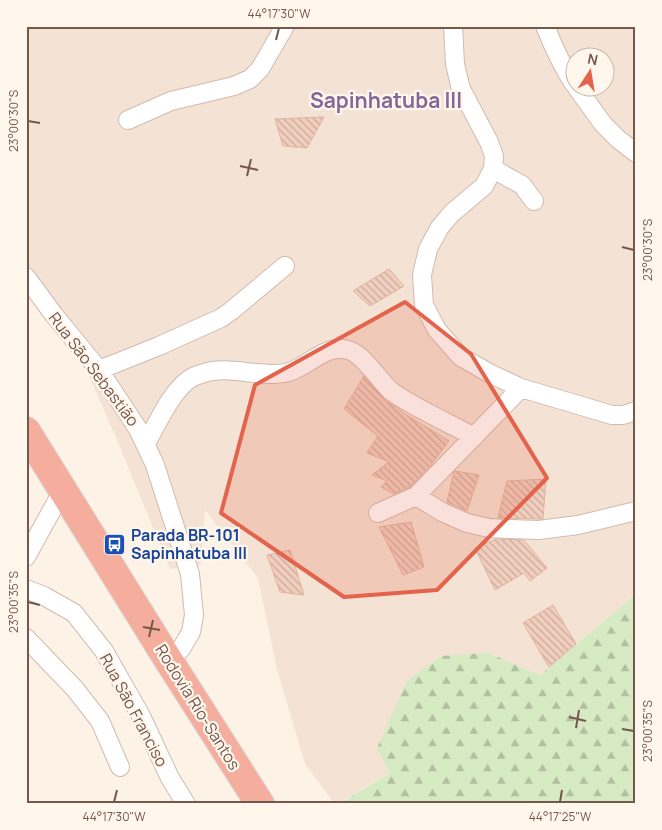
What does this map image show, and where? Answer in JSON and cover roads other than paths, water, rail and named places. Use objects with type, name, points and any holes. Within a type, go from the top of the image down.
[{"type":"highway","name":"Rodovia Rio-Santos","points":[[26,431],[260,804]]},
{"type":"street","points":[[128,120],[182,97],[234,86],[250,79],[260,69],[285,26]]},
{"type":"street","points":[[452,26],[455,64],[461,89],[489,142],[494,156],[493,170],[484,186],[452,213],[440,227],[428,249],[422,274],[424,306],[437,330],[461,357],[489,373],[521,388],[612,415],[623,415],[636,411]]},
{"type":"street","points":[[545,26],[552,46],[564,68]]},
{"type":"street","points":[[584,98],[603,124],[618,139],[636,152]]},
{"type":"street","points":[[493,170],[522,185],[534,201]]},
{"type":"street","points":[[99,370],[221,318],[286,266]]},
{"type":"street","name":"Rua São Sebastião","points":[[26,277],[54,316],[99,370],[138,429],[155,465],[190,574],[194,615],[191,632],[181,649],[169,661]]},
{"type":"street","points":[[146,443],[166,406],[177,391],[191,378],[209,371],[231,370],[284,374],[299,369],[330,350],[338,349],[350,351],[358,356],[391,390],[405,400],[474,437]]},
{"type":"street","points":[[378,513],[416,496],[521,388]]},
{"type":"street","points":[[26,558],[63,490]]},
{"type":"street","points":[[416,496],[442,512],[467,523],[489,528],[539,530],[578,525],[636,511]]},
{"type":"street","name":"Rua São Franciso","points":[[26,589],[44,596],[74,613],[104,651],[141,716],[170,778],[186,804]]},
{"type":"street","points":[[26,638],[75,689],[100,721],[120,767]]},
{"type":"place","name":"Parada BR-101 Sapinhatuba III","points":[[115,544]]},
{"type":"district","name":"Sapinhatuba III","points":[[386,100]]}]
